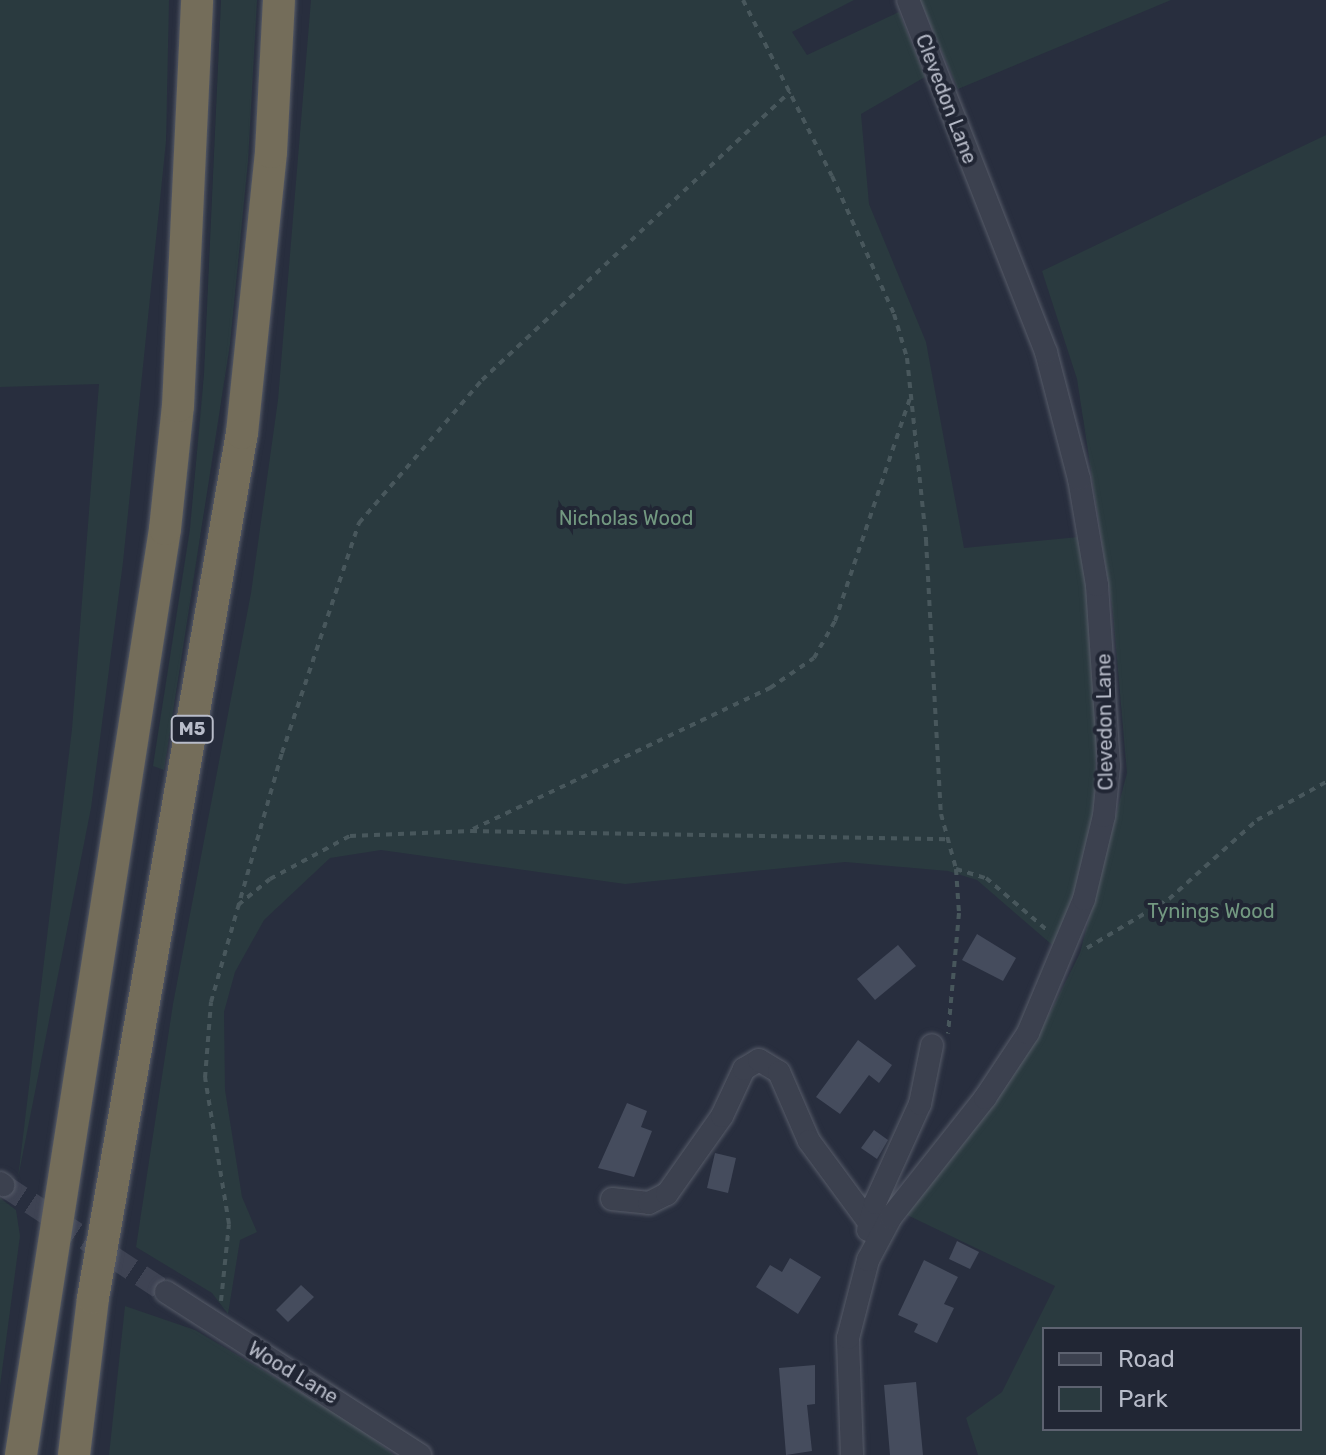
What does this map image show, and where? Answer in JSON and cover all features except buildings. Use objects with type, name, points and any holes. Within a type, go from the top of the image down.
[{"type":"highway","points":[[21,1455],[165,529],[178,406],[197,0]]},
{"type":"highway","name":"M5","points":[[74,1455],[93,1298],[242,433],[271,152],[279,0]]},
{"type":"street","name":"Clevedon Lane","points":[[852,1455],[848,1338],[868,1260],[891,1217],[1007,1068],[1067,950],[1098,848],[1109,766],[1104,648],[1090,537],[1046,352],[908,0]]},
{"type":"street","points":[[868,1260],[868,1221],[920,1104],[932,1045]]},
{"type":"street","points":[[612,1199],[649,1203],[667,1194],[716,1126],[744,1069],[759,1060],[779,1072],[809,1141],[868,1221]]},
{"type":"street","name":"Wood Lane","points":[[166,1292],[217,1328],[420,1455]]},
{"type":"path","points":[[743,0],[790,92],[894,314],[912,393],[941,814],[956,869],[986,878],[1067,950],[1080,953],[1169,899],[1257,820],[1326,782]]},
{"type":"path","points":[[217,1328],[229,1224],[205,1078],[211,1002],[236,906],[359,523],[482,380],[790,92]]},
{"type":"path","points":[[471,831],[770,688],[814,658],[835,621],[912,393]]},
{"type":"path","points":[[236,906],[270,879],[350,836],[471,831],[948,839]]},
{"type":"green space","points":[[0,0],[169,0],[166,141],[123,562],[91,808],[18,1178],[72,729],[99,384],[0,387]]},
{"type":"green space","points":[[221,0],[257,0],[248,161],[230,344],[164,770],[153,766],[190,529],[204,374]]},
{"type":"green space","name":"Nicholas Wood","points":[[311,0],[854,0],[792,32],[807,55],[899,12],[925,77],[861,114],[869,204],[926,342],[964,548],[1079,537],[1090,604],[1097,731],[1094,803],[1088,854],[1058,950],[977,880],[948,871],[845,862],[625,884],[381,850],[330,858],[264,920],[235,972],[224,1012],[225,1090],[242,1197],[257,1232],[240,1240],[228,1314],[212,1293],[136,1247],[173,1004],[251,593],[278,400]]},
{"type":"green space","points":[[920,0],[1171,0],[958,89]]},
{"type":"green space","name":"Tynings Wood","points":[[1326,135],[1326,1455],[978,1455],[966,1418],[1002,1392],[1055,1286],[903,1213],[1018,1068],[1052,1009],[1080,953],[1127,773],[1113,613],[1077,379],[1042,271]]},
{"type":"green space","points":[[0,1198],[16,1210],[20,1236],[0,1386]]},
{"type":"green space","points":[[125,1306],[195,1330],[355,1425],[394,1455],[109,1455]]},
{"type":"tunnel","points":[[3,1185],[166,1292]]}]
